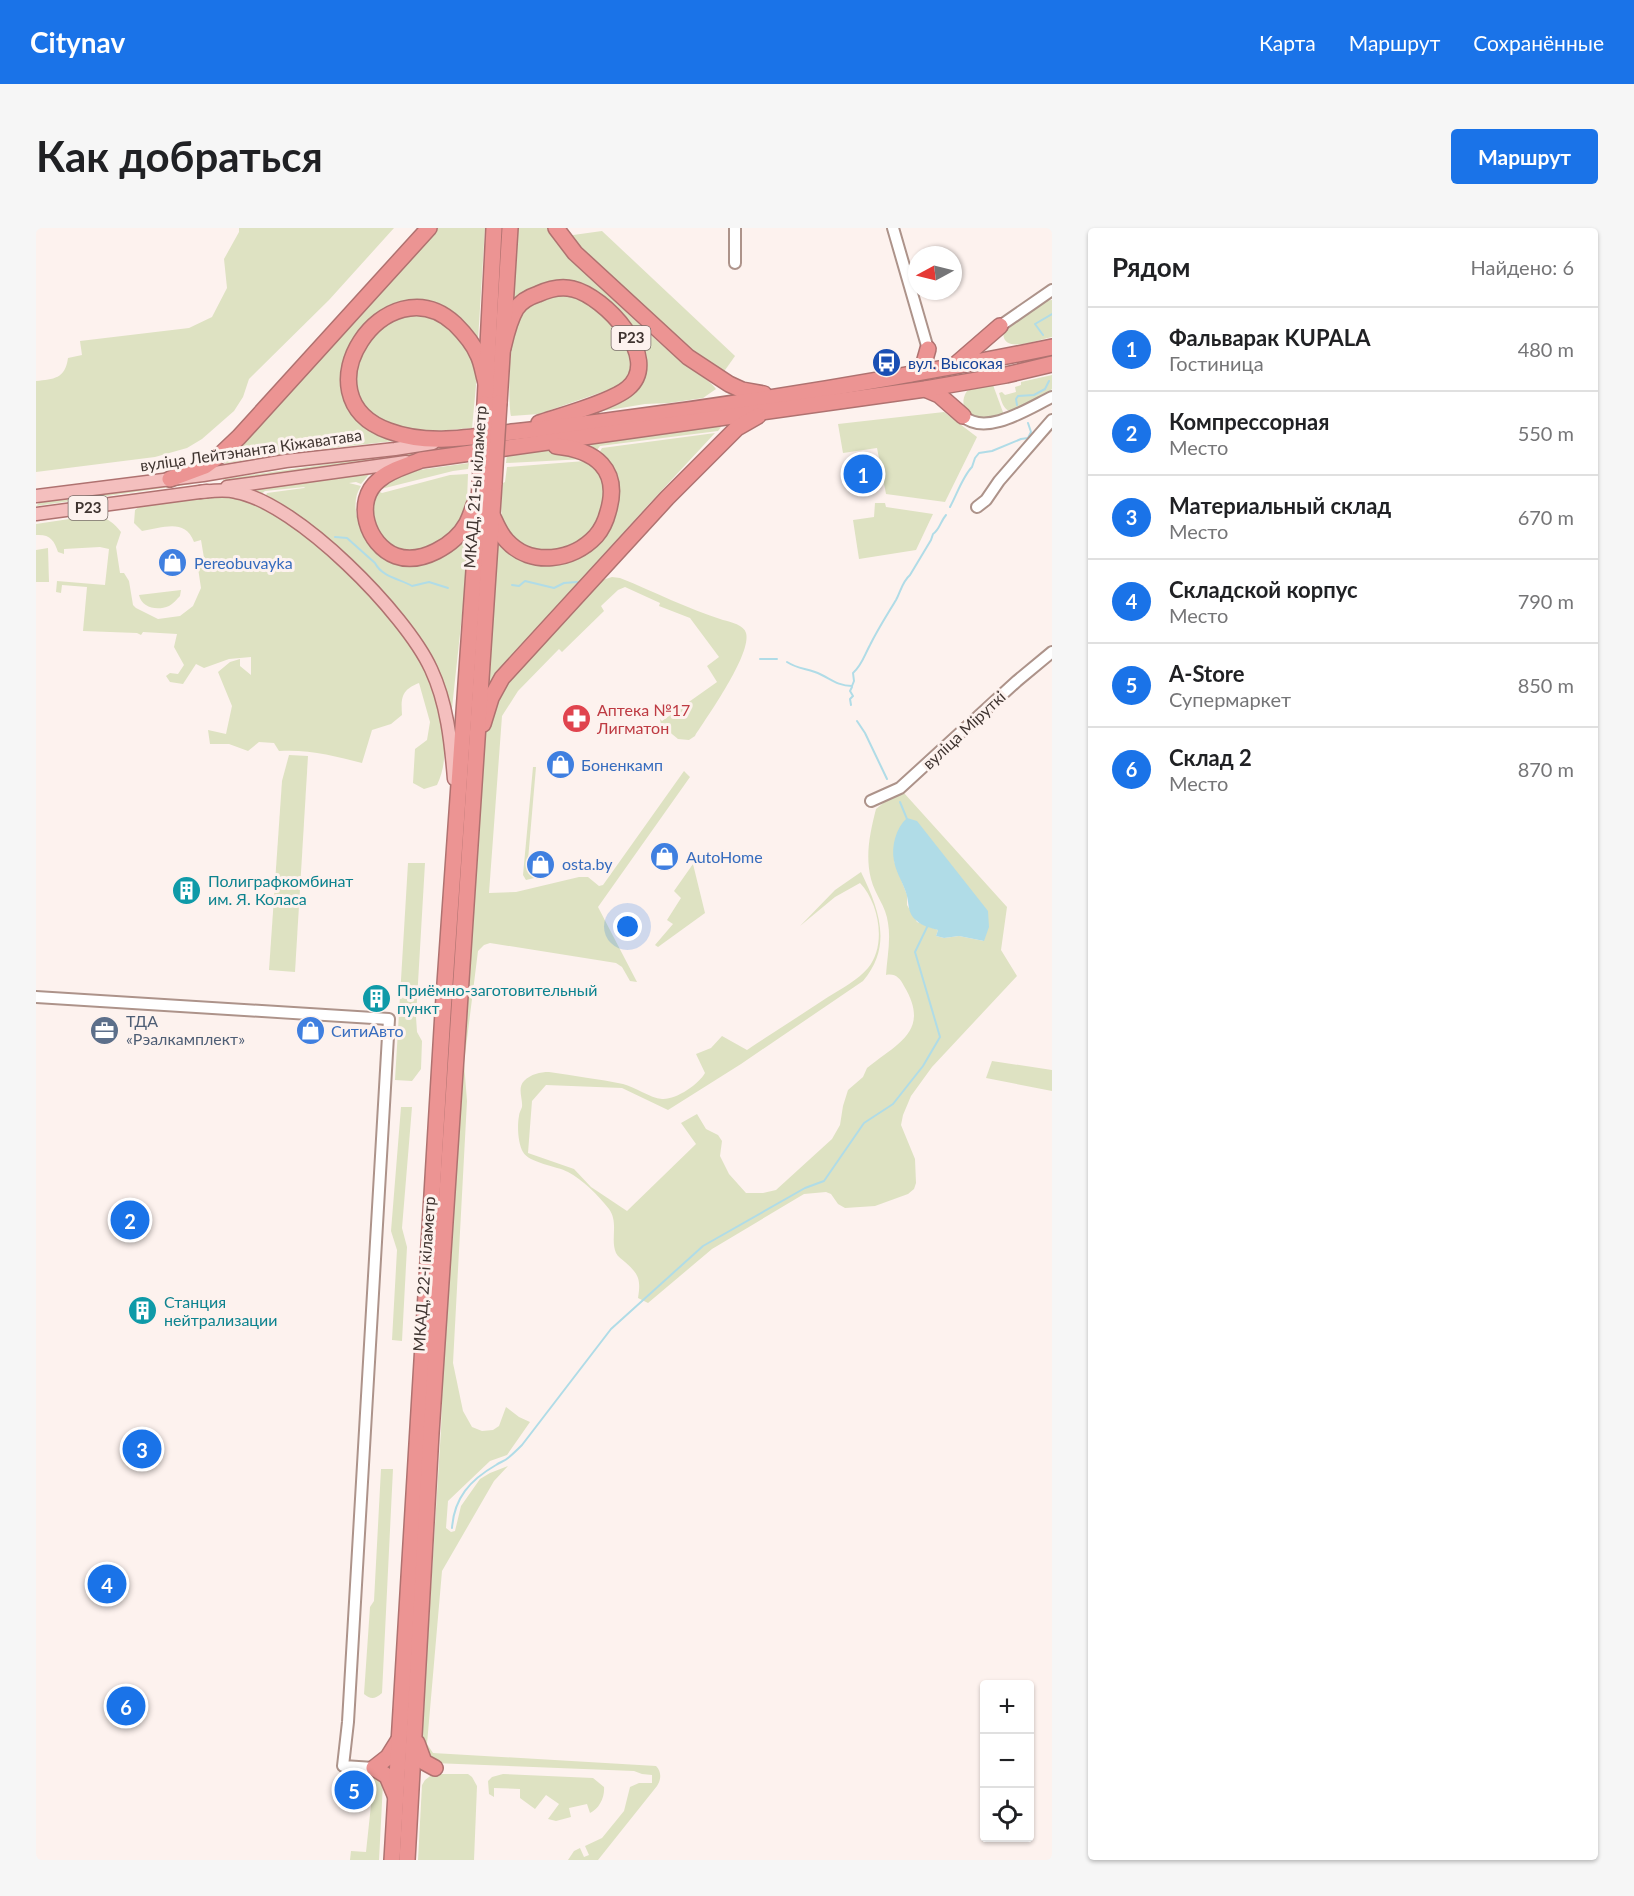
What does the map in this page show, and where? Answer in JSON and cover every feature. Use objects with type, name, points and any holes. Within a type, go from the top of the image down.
[{"type":"highway","name":"Р23","points":[[170,480],[205,466],[239,437],[429,228]]},
{"type":"highway","name":"МКАД, 21-ы кіламетр","points":[[492,403],[486,382],[494,228]]},
{"type":"highway","name":"МКАД, 21-ы кіламетр","points":[[470,753],[484,488],[492,403],[503,348],[510,228]]},
{"type":"highway","name":"Р23","points":[[556,228],[575,253],[688,357],[742,390],[776,397]]},
{"type":"highway","name":"Р23","points":[[503,348],[511,319],[522,302],[545,291],[572,288],[585,293],[629,334],[639,363],[632,383],[621,392],[508,433]]},
{"type":"highway","name":"Р23","points":[[486,382],[478,355],[464,332],[440,313],[416,308],[393,312],[370,329],[355,350],[348,375],[348,389],[353,402],[373,424],[396,434],[417,438],[462,439],[776,397],[953,367],[1052,347]]},
{"type":"highway","points":[[928,348],[933,356],[953,367],[1000,326]]},
{"type":"highway","points":[[1000,326],[999,338],[1002,345],[1017,354]]},
{"type":"highway","points":[[909,374],[924,363],[928,348]]},
{"type":"highway","name":"Р23","points":[[532,444],[925,389],[1052,364]]},
{"type":"highway","points":[[963,416],[961,402],[963,393],[977,380]]},
{"type":"highway","points":[[925,389],[939,395],[963,416]]},
{"type":"highway","name":"Р23","points":[[470,753],[496,687],[502,678],[674,491],[737,428],[763,413]]},
{"type":"highway","name":"Р23","points":[[491,511],[498,529],[516,550],[538,558],[562,556],[574,552],[601,530],[610,505],[611,492],[606,471],[599,462],[572,448],[532,444]]},
{"type":"highway","name":"вуліца Лейтэнанта Кіжаватава","points":[[421,460],[532,444]]},
{"type":"highway","name":"Р23","points":[[421,460],[378,480],[365,501],[365,516],[372,534],[393,555],[416,558],[431,553],[447,543],[467,524],[484,488]]},
{"type":"highway","name":"МКАД, 21-ы кіламетр","points":[[470,753],[491,511],[484,488]]},
{"type":"highway","name":"МКАД, 22-і кіламетр","points":[[403,1800],[399,1738],[456,800],[470,753]]},
{"type":"highway","name":"МКАД, 22-і кіламетр","points":[[403,1800],[414,1730],[470,753]]},
{"type":"highway","points":[[392,1860],[403,1800],[426,1772],[435,1768],[424,1762],[421,1757],[414,1730]]},
{"type":"highway","points":[[399,1738],[388,1757],[374,1768],[387,1776],[403,1800],[407,1860]]},
{"type":"main road","name":"вуліца Лейтэнанта Кіжаватава","points":[[36,496],[170,480],[286,461],[462,439]]},
{"type":"main road","name":"вуліца Лейтэнанта Кіжаватава","points":[[36,514],[421,460]]},
{"type":"main road","points":[[222,472],[219,483],[222,488]]},
{"type":"main road","points":[[200,492],[206,481],[203,475]]},
{"type":"main road","name":"Р23","points":[[200,492],[226,490],[238,492],[272,506],[300,524],[335,553],[386,603],[418,645],[441,695],[450,739],[456,800]]},
{"type":"street","points":[[735,228],[735,263]]},
{"type":"street","points":[[893,228],[928,348]]},
{"type":"street","points":[[1000,326],[1052,290]]},
{"type":"street","points":[[963,416],[977,423],[997,422],[1052,397]]},
{"type":"street","points":[[977,507],[986,500],[999,481],[1052,420]]},
{"type":"street","name":"вуліца Міруткі","points":[[871,801],[900,788],[1052,652]]},
{"type":"street","points":[[36,997],[389,1019],[344,1766],[374,1768]]},
{"type":"green space","points":[[239,228],[394,228],[329,300],[249,379],[243,397],[234,411],[202,439],[187,448],[155,457],[36,472],[36,381],[58,377],[67,365],[68,358],[82,355],[80,341],[189,328],[212,317],[227,288],[224,259]]},
{"type":"green space","points":[[438,228],[485,228],[478,340],[452,313],[432,305],[424,305],[362,328],[349,349],[342,372],[342,386],[350,409],[368,426],[394,441],[295,452],[221,464],[276,409]]},
{"type":"green space","points":[[515,228],[547,228],[566,253],[621,308],[680,361],[716,389],[703,398],[645,404],[561,418],[620,396],[642,352],[642,345],[638,336],[598,294],[588,288],[567,282],[556,282],[534,287],[515,299],[511,297]]},
{"type":"green space","points":[[602,231],[735,356],[723,373],[699,359],[566,236]]},
{"type":"green space","points":[[568,293],[581,297],[612,323],[634,356],[633,371],[625,384],[539,414],[511,416],[510,359],[519,315],[524,307],[534,301]]},
{"type":"green space","points":[[1052,300],[1052,337],[1020,344],[1007,342],[1004,329],[1043,301]]},
{"type":"green space","points":[[413,314],[441,318],[470,348],[477,375],[472,428],[424,432],[390,425],[363,408],[351,374],[353,363],[380,326]]},
{"type":"green space","points":[[1052,375],[1052,389],[1047,394],[1014,412],[1007,410],[1004,406],[999,393],[1002,392],[1005,395],[1016,392],[1015,387],[1021,385],[1021,382]]},
{"type":"green space","points":[[983,385],[993,385],[1004,415],[991,419],[969,416],[965,410],[965,394]]},
{"type":"green space","points":[[944,412],[977,437],[945,502],[886,494],[877,448],[843,453],[838,424]]},
{"type":"green space","points":[[721,427],[718,431],[600,446],[597,450],[590,445],[591,442]]},
{"type":"green space","points":[[715,433],[485,687],[497,543],[499,541],[551,562],[612,516],[599,453],[602,448]]},
{"type":"green space","points":[[469,444],[469,447],[224,481],[223,479]]},
{"type":"green space","points":[[551,447],[585,459],[506,463],[507,454]]},
{"type":"green space","points":[[585,461],[599,469],[606,496],[603,510],[588,533],[578,542],[553,551],[540,551],[526,546],[513,537],[502,519],[503,483],[507,467]]},
{"type":"green space","points":[[469,463],[468,469],[378,488],[405,472]]},
{"type":"green space","points":[[372,471],[361,484],[349,483],[361,486],[356,499],[358,522],[369,541],[379,549],[397,560],[468,536],[466,578],[451,709],[410,626],[265,497],[267,493],[305,487],[265,491],[260,495],[252,491]]},
{"type":"green space","points":[[468,474],[467,501],[461,522],[440,543],[408,554],[390,546],[372,523],[376,490],[382,493],[450,475]]},
{"type":"green space","points":[[192,481],[192,484],[36,506],[41,501]]},
{"type":"green space","points":[[219,494],[259,505],[288,522],[342,567],[392,619],[419,657],[435,694],[444,735],[445,752],[443,769],[437,785],[424,789],[413,783],[415,749],[427,740],[430,722],[419,683],[403,695],[402,715],[391,724],[372,730],[362,763],[311,752],[279,751],[274,743],[259,742],[248,751],[229,744],[210,744],[208,730],[226,734],[232,706],[218,672],[230,662],[240,659],[240,666],[251,675],[251,657],[229,659],[204,668],[196,664],[183,684],[170,682],[166,676],[170,673],[178,674],[184,665],[174,647],[177,634],[143,632],[141,635],[83,631],[87,587],[62,585],[61,593],[56,592],[57,581],[105,585],[109,549],[100,547],[64,549],[64,554],[58,552],[51,539],[36,535],[36,524],[96,515],[113,523],[121,532],[116,547],[120,573],[124,573],[129,581],[133,605],[158,619],[180,616],[193,606],[201,588],[198,568],[205,564],[201,540],[194,542],[185,530],[179,527],[142,531],[134,523],[135,510],[140,506]]},
{"type":"green space","points":[[875,503],[885,503],[886,507],[933,514],[916,550],[859,559],[853,520],[874,517]]},
{"type":"green space","points":[[48,548],[49,582],[36,582],[36,550]]},
{"type":"green space","points":[[612,577],[620,578],[697,611],[737,624],[745,630],[746,643],[736,670],[695,736],[689,740],[678,739],[661,725],[660,719],[662,721],[717,682],[707,666],[719,657],[690,618],[659,606],[660,603],[625,587],[618,590],[601,606],[604,611],[562,652],[559,649],[518,691],[502,716],[489,893],[516,892],[579,877],[588,877],[599,886],[603,885],[684,771],[690,777],[598,907],[637,982],[630,981],[622,967],[616,963],[490,943],[478,951],[464,1063],[467,1101],[453,1363],[463,1411],[472,1427],[482,1431],[493,1430],[499,1426],[506,1407],[530,1422],[507,1455],[490,1461],[448,1501],[446,1528],[451,1532],[455,1531],[461,1506],[480,1479],[508,1466],[494,1481],[442,1571],[427,1744],[433,1753],[656,1766],[660,1776],[657,1786],[598,1860],[568,1860],[574,1851],[580,1848],[584,1857],[589,1855],[585,1846],[602,1838],[624,1811],[630,1787],[639,1783],[652,1783],[652,1775],[634,1771],[433,1763],[421,1746],[443,1366],[486,728],[492,699],[599,581]]},
{"type":"green space","points":[[181,590],[180,596],[172,604],[160,608],[147,606],[139,595]]},
{"type":"green space","points":[[289,755],[308,756],[295,972],[269,970],[282,781]]},
{"type":"green space","points":[[533,767],[536,767],[528,860],[532,860],[531,873],[547,875],[526,880],[523,875]]},
{"type":"green space","points":[[904,793],[1007,907],[1001,950],[1017,976],[932,1067],[911,1096],[901,1125],[915,1159],[914,1189],[908,1194],[875,1206],[845,1208],[826,1192],[804,1194],[712,1249],[648,1303],[638,1298],[639,1282],[636,1274],[616,1253],[612,1214],[605,1204],[574,1175],[531,1159],[523,1152],[518,1130],[522,1107],[522,1084],[533,1075],[549,1072],[623,1084],[662,1099],[674,1097],[686,1090],[698,1082],[705,1073],[696,1054],[711,1048],[722,1036],[747,1050],[849,984],[868,968],[877,948],[878,924],[872,901],[860,883],[835,897],[800,926],[835,890],[861,872],[873,900],[880,927],[878,954],[863,981],[741,1064],[668,1110],[622,1088],[546,1085],[532,1101],[528,1153],[574,1169],[591,1187],[627,1211],[696,1144],[681,1123],[697,1114],[706,1129],[718,1135],[722,1141],[720,1156],[729,1174],[746,1193],[776,1190],[832,1139],[840,1125],[848,1090],[863,1077],[867,1068],[899,1043],[912,1025],[914,1014],[904,986],[897,977],[886,975],[889,929],[885,911],[873,885],[868,861],[870,835],[876,809],[894,794]],"holes":[[[894,843],[984,941],[959,936],[944,938],[936,936],[938,930],[917,922],[907,905],[907,895],[894,861]]]},
{"type":"green space","points":[[408,863],[425,863],[416,1017],[417,1032],[422,1041],[421,1069],[412,1081],[395,1080]]},
{"type":"green space","points":[[693,864],[705,913],[658,947],[655,945],[673,924],[667,920],[681,898],[674,891]]},
{"type":"green space","points":[[992,1061],[1052,1070],[1052,1091],[986,1078]]},
{"type":"green space","points":[[401,1107],[412,1107],[402,1228],[407,1247],[402,1341],[392,1340],[397,1250],[391,1231]]},
{"type":"green space","points":[[381,1469],[393,1469],[382,1693],[373,1698],[364,1694],[370,1607],[374,1601]]},
{"type":"green space","points":[[433,1774],[468,1774],[477,1786],[474,1860],[418,1860],[422,1785]]},
{"type":"green space","points":[[503,1774],[593,1778],[604,1787],[604,1795],[599,1806],[590,1813],[587,1804],[569,1808],[571,1817],[556,1821],[548,1819],[559,1804],[546,1795],[535,1809],[520,1798],[520,1789],[494,1788],[494,1797],[489,1794],[488,1781],[492,1777]]},
{"type":"green space","points":[[377,1775],[383,1783],[379,1860],[350,1860],[351,1851],[366,1852],[374,1777]]},
{"type":"water","points":[[907,818],[917,821],[988,911],[989,927],[984,941],[959,936],[944,938],[936,936],[938,930],[921,924],[912,916],[893,855],[897,832]]},
{"type":"waterway","points":[[1043,335],[1035,324],[1052,314]]},
{"type":"waterway","points":[[1017,405],[1018,396],[1034,395],[1045,389],[1049,381]]},
{"type":"waterway","points":[[950,507],[979,453],[992,451],[1028,438],[1031,432],[1028,423]]},
{"type":"waterway","points":[[787,662],[837,683],[852,686],[853,673],[861,664],[905,581],[946,515]]},
{"type":"waterway","points":[[335,537],[347,538],[382,572],[392,577],[412,586],[429,582],[448,588]]},
{"type":"waterway","points":[[512,585],[519,586],[525,581],[554,588],[564,583],[577,582]]},
{"type":"waterway","points":[[760,659],[777,659]]},
{"type":"waterway","points":[[851,705],[852,687]]},
{"type":"waterway","points":[[857,721],[887,779]]},
{"type":"waterway","points":[[900,802],[907,819]]},
{"type":"waterway","points":[[452,1528],[456,1508],[465,1491],[478,1477],[507,1459],[522,1445],[611,1329],[703,1246],[805,1188],[824,1181],[864,1123],[893,1104],[923,1066],[940,1037],[915,952],[928,925]]},
{"type":"place","name":"вул. Высокая","points":[[887,363]]},
{"type":"place","name":"Фальварак KUPALA","points":[[863,474]]},
{"type":"place","name":"Pereobuvayka","points":[[173,563]]},
{"type":"place","name":"Аптека №17 Лигматон","points":[[576,719]]},
{"type":"place","name":"Боненкамп","points":[[560,765]]},
{"type":"place","name":"AutoHome","points":[[665,857]]},
{"type":"place","name":"osta.by","points":[[541,864]]},
{"type":"place","name":"Полиграфкомбинат им. Я. Коласа","points":[[187,890]]},
{"type":"place","name":"Приёмно-заготовительный пункт","points":[[376,999]]},
{"type":"place","name":"ТДА «Рэалкамплект»","points":[[105,1030]]},
{"type":"place","name":"СитиАвто","points":[[310,1031]]},
{"type":"place","name":"Компрессорная","points":[[130,1220]]},
{"type":"place","name":"Станция нейтрализации","points":[[143,1311]]},
{"type":"place","name":"Материальный склад","points":[[142,1449]]},
{"type":"place","name":"Складской корпус","points":[[107,1584]]},
{"type":"place","name":"Склад 2","points":[[126,1706]]},
{"type":"place","name":"A-Store","points":[[354,1790]]}]
